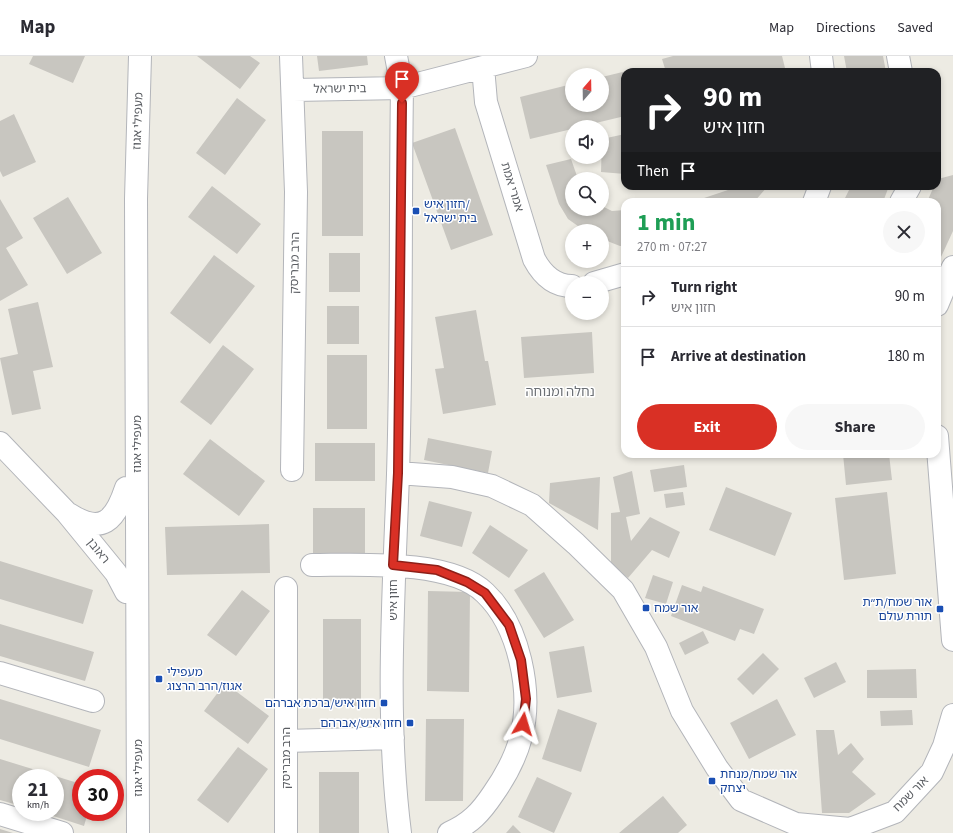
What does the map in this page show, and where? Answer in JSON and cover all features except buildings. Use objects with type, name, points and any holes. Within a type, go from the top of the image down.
[{"type":"street","name":"מעפילי אגוז","points":[[126,833],[124,199],[129,56]]},
{"type":"street","name":"מעפילי אגוז","points":[[138,833],[136,199],[140,56]]},
{"type":"street","name":"הרב מבריסק","points":[[292,56],[296,192],[292,470]]},
{"type":"street","name":"חזון איש","points":[[396,56],[402,88],[398,473],[393,565],[393,738],[395,795],[400,833]]},
{"type":"street","name":"בית ישראל","points":[[294,90],[402,88],[526,56]]},
{"type":"street","points":[[821,56],[822,68]]},
{"type":"street","points":[[898,56],[900,68]]},
{"type":"street","name":"אמרי אמת","points":[[483,67],[486,102],[534,259],[540,270],[549,279],[565,285]]},
{"type":"street","points":[[941,296],[953,267]]},
{"type":"street","points":[[609,279],[621,275]]},
{"type":"street","name":"ראובן","points":[[0,443],[67,513],[116,573],[126,592]]},
{"type":"street","points":[[939,458],[953,640]]},
{"type":"street","name":"אור שמח","points":[[398,473],[452,477],[492,486],[532,504],[623,590],[656,647],[682,711],[717,768],[741,800],[796,824],[850,829],[895,812],[932,772],[944,746],[953,715]]},
{"type":"street","name":"ראובן","points":[[67,513],[84,522],[100,524],[115,514],[126,488]]},
{"type":"street","points":[[312,565],[393,565],[437,570],[467,582],[485,593],[509,625],[521,660],[526,699],[522,737],[503,780],[479,815],[449,833]]},
{"type":"street","name":"הרב מבריסק","points":[[286,588],[286,833]]},
{"type":"street","points":[[0,673],[93,701]]},
{"type":"street","points":[[286,741],[393,738]]},
{"type":"street","points":[[0,814],[62,833]]},
{"type":"place","name":"חזון איש/ בית ישראל","points":[[416,211]]},
{"type":"place","name":"אור שמח","points":[[646,608]]},
{"type":"place","name":"אור שמח/ת״ת תורת עולם","points":[[940,609]]},
{"type":"place","name":"מעפילי אגוז/הרב הרצוג","points":[[159,679]]},
{"type":"place","name":"חזון איש/ברכת אברהם","points":[[384,703]]},
{"type":"place","name":"חזון איש/אברהם","points":[[410,723]]},
{"type":"place","name":"אור שמח/מנחת יצחק","points":[[712,781]]},
{"type":"district","name":"נחלה ומנוחה","points":[[560,392]]},
{"type":"route","points":[[402,103],[398,473],[393,565],[437,570],[467,582],[485,593],[509,625],[521,660],[526,699],[523,724]]}]
